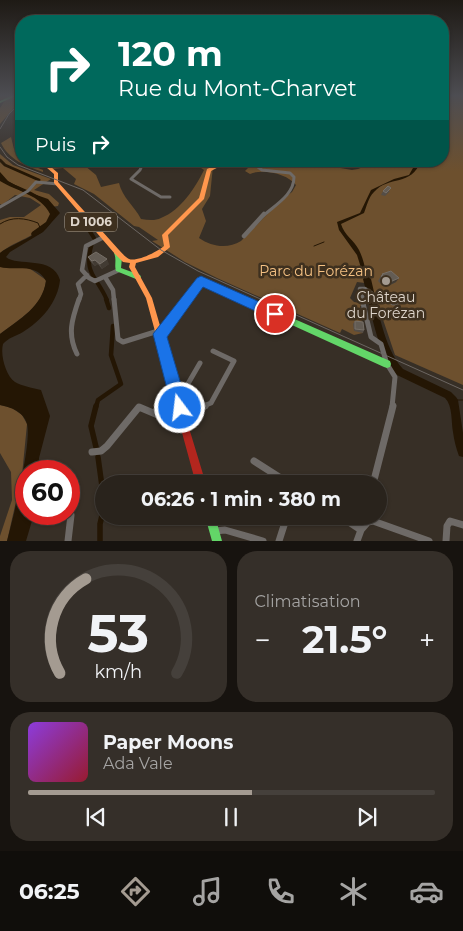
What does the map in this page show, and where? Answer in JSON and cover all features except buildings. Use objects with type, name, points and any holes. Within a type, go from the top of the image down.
[{"type":"main road","name":"D 1006","points":[[46,167],[56,174],[59,185],[125,260]]},
{"type":"main road","points":[[121,268],[158,255],[165,250],[167,247],[165,235],[201,199],[209,170],[215,167]]},
{"type":"main road","points":[[117,252],[121,268]]},
{"type":"main road","points":[[121,268],[125,260],[133,265],[149,298],[198,475]]},
{"type":"main road","points":[[121,268],[139,278]]},
{"type":"main road","points":[[159,333],[165,331],[201,281],[387,362]]},
{"type":"main road","points":[[212,525],[217,541]]},
{"type":"street","points":[[141,167],[130,178],[149,191],[161,196],[170,197]]},
{"type":"street","points":[[244,236],[254,223],[290,192],[294,185],[294,177],[290,173],[262,170],[258,167]]},
{"type":"street","points":[[0,207],[27,192],[36,182],[59,185]]},
{"type":"street","points":[[104,237],[86,246],[82,270],[92,280],[101,279],[121,268]]},
{"type":"street","points":[[77,354],[72,345],[69,330],[81,294],[78,284],[87,276]]},
{"type":"street","points":[[101,279],[113,290],[118,339],[123,342],[159,333]]},
{"type":"street","points":[[374,295],[365,289],[360,289],[369,333],[380,344],[395,376],[394,400],[375,475]]},
{"type":"street","points":[[92,452],[101,451],[107,446],[139,407],[165,418],[211,403],[234,361],[213,351]]},
{"type":"street","points":[[176,396],[182,394],[200,363]]},
{"type":"street","points":[[254,461],[276,475]]},
{"type":"street","points":[[446,541],[447,526],[450,521],[463,525]]},
{"type":"street","points":[[68,541],[70,525]]},
{"type":"street","points":[[279,541],[284,525]]},
{"type":"street","points":[[354,525],[361,530]]},
{"type":"street","points":[[357,541],[364,525]]},
{"type":"street","points":[[384,525],[429,541]]},
{"type":"street","points":[[214,531],[225,530],[263,541]]},
{"type":"green space","name":"Parc du Forézan","points":[[449,120],[463,120],[463,385],[395,355],[373,290],[365,283],[357,282],[350,298],[362,305],[360,306],[363,333],[354,335],[342,329],[340,333],[185,262],[152,241],[158,240],[139,227],[134,226],[94,194],[74,184],[76,179],[63,168],[52,169],[50,167],[86,167],[96,175],[101,187],[119,183],[123,193],[141,219],[156,220],[175,210],[192,191],[204,170],[200,167],[213,167],[210,196],[202,209],[206,221],[199,238],[220,246],[236,244],[241,241],[280,201],[292,192],[296,185],[287,178],[275,173],[255,172],[250,174],[245,171],[249,167],[335,167],[352,170],[363,167],[449,167]]},
{"type":"green space","points":[[11,137],[15,150],[15,159],[4,149],[1,143]]},
{"type":"green space","points":[[0,154],[15,167],[51,179],[34,190],[49,194],[59,203],[58,206],[51,207],[53,214],[43,227],[0,253],[0,220],[10,217],[24,217],[41,205],[30,198],[15,195],[2,205],[0,204]]},
{"type":"green space","points":[[29,167],[36,167],[43,170],[43,172]]},
{"type":"green space","points":[[0,267],[29,268],[46,280],[41,297],[36,305],[0,334]]},
{"type":"green space","points":[[0,405],[12,408],[22,415],[27,424],[23,460],[15,460],[15,506],[7,541],[0,541],[0,536],[12,500],[11,472],[0,453]]},
{"type":"shaded area","points":[[414,167],[418,167],[406,178],[380,187],[370,197],[364,213],[341,224],[344,231],[357,246],[361,255],[370,287],[367,287],[357,255],[339,230],[337,222],[360,213],[371,190],[394,179],[409,175]]},
{"type":"shaded area","points":[[0,172],[8,181],[28,192],[48,199],[60,213],[43,232],[10,252],[6,257],[11,260],[43,264],[56,272],[60,280],[56,296],[42,317],[30,328],[5,342],[2,349],[4,365],[9,375],[15,382],[41,390],[50,416],[39,460],[25,460],[28,433],[27,424],[23,416],[13,409],[0,405],[0,334],[29,312],[40,298],[46,281],[37,271],[31,269],[0,267],[0,253],[46,226],[53,212],[45,202],[0,179]]},
{"type":"shaded area","points":[[15,507],[15,525],[31,525],[26,541],[7,541]]},
{"type":"waterway","points":[[0,160],[5,165],[39,180]]},
{"type":"waterway","points":[[0,179],[45,202],[50,208],[53,214],[48,223],[34,234]]},
{"type":"waterway","points":[[0,224],[9,220],[23,219],[38,223],[41,230]]},
{"type":"waterway","points":[[87,227],[94,238]]},
{"type":"waterway","points":[[314,246],[324,242]]},
{"type":"waterway","points":[[92,243],[89,261],[90,268],[107,300]]},
{"type":"waterway","points":[[367,279],[384,343],[394,366],[400,372],[448,395],[453,400],[463,452]]},
{"type":"waterway","points":[[106,299],[109,308]]},
{"type":"waterway","points":[[96,407],[98,400],[121,384],[111,355],[113,326]]},
{"type":"waterway","points":[[453,400],[463,400]]},
{"type":"waterway","points":[[96,406],[91,426],[96,447]]},
{"type":"waterway","points":[[98,457],[100,475]]},
{"type":"waterway","points":[[100,525],[100,541]]},
{"type":"railway","points":[[0,129],[5,120]]},
{"type":"railway","points":[[0,147],[7,157],[15,163]]},
{"type":"railway","points":[[23,167],[83,190],[161,250],[198,271],[463,390]]},
{"type":"traffic: fast","points":[[117,253],[119,258],[118,269],[138,277]]},
{"type":"traffic: fast","points":[[160,334],[165,331],[201,281],[387,364]]},
{"type":"traffic: fast","points":[[213,525],[217,541]]},
{"type":"traffic: slow","points":[[48,167],[56,174],[56,182],[117,252],[125,260],[133,262],[132,267],[149,298],[180,409]]},
{"type":"traffic: slow","points":[[133,262],[155,255],[167,247],[165,235],[201,199],[209,170],[215,167]]},
{"type":"traffic: jam","points":[[182,418],[198,475]]},
{"type":"place","name":"Château du Forézan","points":[[386,281]]},
{"type":"route","points":[[180,408],[160,334],[165,331],[201,281],[275,314]]}]
